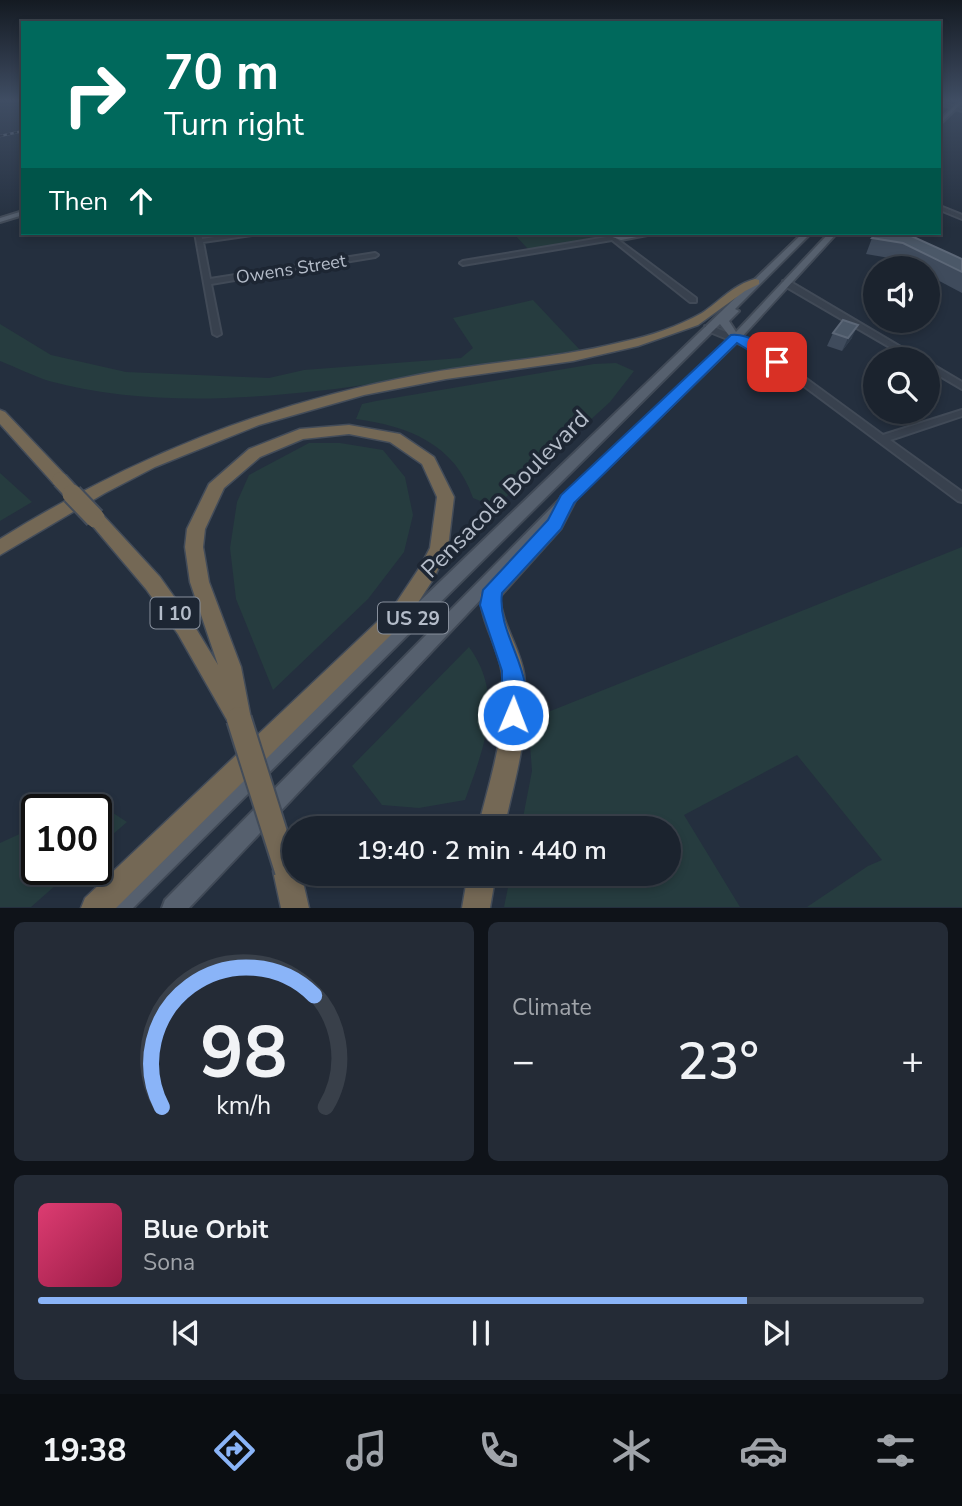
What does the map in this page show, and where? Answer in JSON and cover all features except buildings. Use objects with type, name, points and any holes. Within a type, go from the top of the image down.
[{"type":"highway","points":[[0,548],[120,477],[242,423],[350,393],[582,355],[635,343],[703,317],[744,285],[758,283]]},
{"type":"highway","name":"I 10","points":[[0,415],[153,583],[185,628],[239,719],[282,854]]},
{"type":"highway","points":[[95,908],[401,612],[433,562],[444,530],[446,514],[445,498],[437,472],[411,446],[370,430],[341,428],[307,432],[260,449],[235,466],[214,488],[196,530],[195,564],[230,667],[239,719]]},
{"type":"highway","points":[[493,816],[512,726],[515,688],[510,655],[491,608],[490,595],[555,524],[567,500]]},
{"type":"highway","points":[[288,886],[289,908]]},
{"type":"highway","name":"I 10","points":[[290,886],[295,908]]},
{"type":"highway","points":[[476,908],[480,886]]},
{"type":"main road","points":[[0,220],[21,214]]},
{"type":"main road","points":[[608,235],[613,238],[638,235]]},
{"type":"main road","points":[[736,338],[724,321],[778,260],[805,235]]},
{"type":"main road","name":"US 29","points":[[173,908],[567,500],[736,338],[831,235]]},
{"type":"main road","points":[[758,283],[783,286]]},
{"type":"main road","name":"Pensacola Boulevard","points":[[117,908],[708,328],[758,283]]},
{"type":"street","points":[[941,208],[962,217]]},
{"type":"street","points":[[217,334],[199,237],[226,235]]},
{"type":"street","points":[[463,263],[613,238],[693,300]]},
{"type":"street","name":"Owens Street","points":[[208,282],[375,255]]},
{"type":"street","points":[[783,286],[895,347]]},
{"type":"street","points":[[708,328],[760,349],[962,498]]},
{"type":"street","points":[[940,372],[962,386]]},
{"type":"street","points":[[881,439],[962,413]]},
{"type":"green space","points":[[515,235],[597,235],[601,238],[529,250]]},
{"type":"green space","points":[[533,300],[580,350],[383,382],[245,397],[177,398],[111,393],[49,381],[0,361],[0,324],[51,355],[126,372],[269,378],[304,370],[461,358],[473,348],[453,318]]},
{"type":"green space","points":[[616,363],[634,371],[610,402],[495,507],[473,498],[465,479],[454,464],[442,451],[427,441],[394,427],[356,419],[362,404],[594,364]]},
{"type":"green space","points":[[309,443],[340,443],[383,450],[405,477],[413,515],[404,552],[368,599],[273,690],[236,599],[230,548],[237,502],[249,475]]},
{"type":"green space","points":[[0,473],[32,502],[0,521]]},
{"type":"green space","points":[[962,547],[962,907],[807,907],[868,866],[882,860],[797,755],[684,815],[740,907],[504,907],[508,886],[681,886],[681,816],[523,816],[532,771],[529,732],[543,714]]},
{"type":"green space","points":[[469,647],[480,666],[489,703],[484,742],[465,800],[419,808],[382,805],[352,766]]},
{"type":"green space","points":[[112,812],[127,822],[112,835]]},
{"type":"green space","points":[[21,833],[21,885],[56,885],[31,907],[0,907],[0,843]]},
{"type":"route","points":[[513,715],[513,671],[506,643],[490,605],[492,590],[555,524],[567,500],[726,346],[736,338],[746,341],[777,362]]}]
